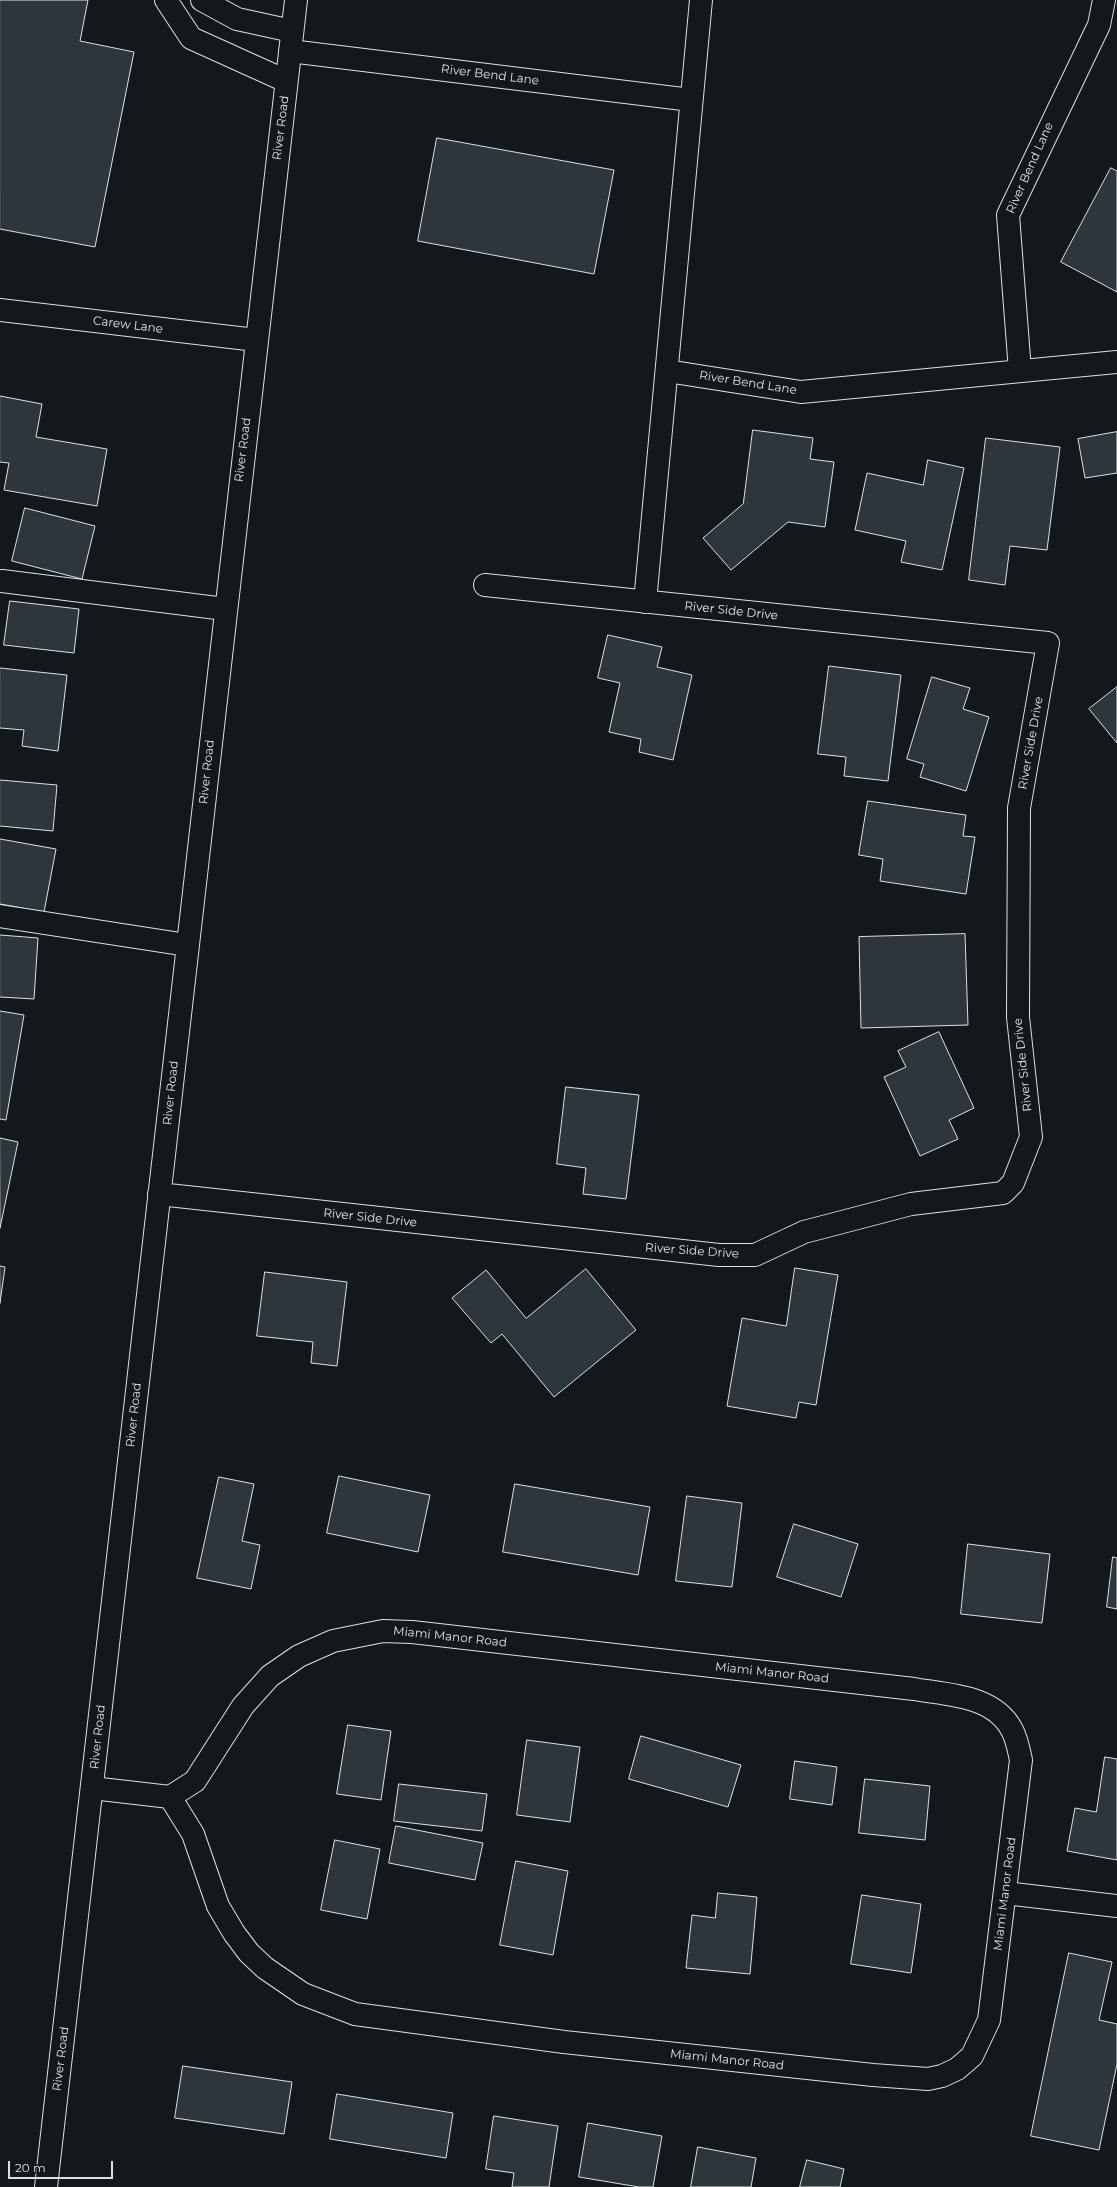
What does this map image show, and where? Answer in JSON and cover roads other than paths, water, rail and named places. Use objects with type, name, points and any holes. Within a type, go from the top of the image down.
[{"type":"street","points":[[166,0],[191,38],[286,81]]},
{"type":"street","name":"River Bend Lane","points":[[202,0],[238,19],[291,41],[691,100]]},
{"type":"street","name":"River Road","points":[[46,2187],[225,609],[296,0]]},
{"type":"street","points":[[645,602],[701,0]]},
{"type":"street","name":"River Bend Lane","points":[[1020,371],[1008,215],[1099,24],[1104,0]]},
{"type":"street","name":"Carew Lane","points":[[0,310],[256,340]]},
{"type":"street","name":"River Bend Lane","points":[[667,370],[802,392],[1117,362]]},
{"type":"street","points":[[2,581],[225,609]]},
{"type":"street","name":"River Side Drive","points":[[159,1194],[719,1255],[755,1255],[804,1232],[911,1204],[1003,1193],[1013,1183],[1031,1137],[1018,1017],[1020,808],[1048,643],[485,585]]},
{"type":"street","points":[[0,916],[187,945]]},
{"type":"street","name":"Miami Manor Road","points":[[383,1631],[412,1632],[914,1689],[977,1700],[998,1713],[1012,1730],[1022,1760],[989,2020],[972,2056],[956,2069],[942,2076],[928,2079],[873,2075],[564,2042],[355,2014],[303,1994],[265,1968],[249,1953],[234,1933],[210,1886],[193,1834],[170,1797],[195,1782],[243,1706],[270,1676],[299,1656],[333,1641],[383,1631]]},
{"type":"street","points":[[92,1788],[170,1797]]},
{"type":"street","points":[[1005,1893],[1117,1906]]}]
